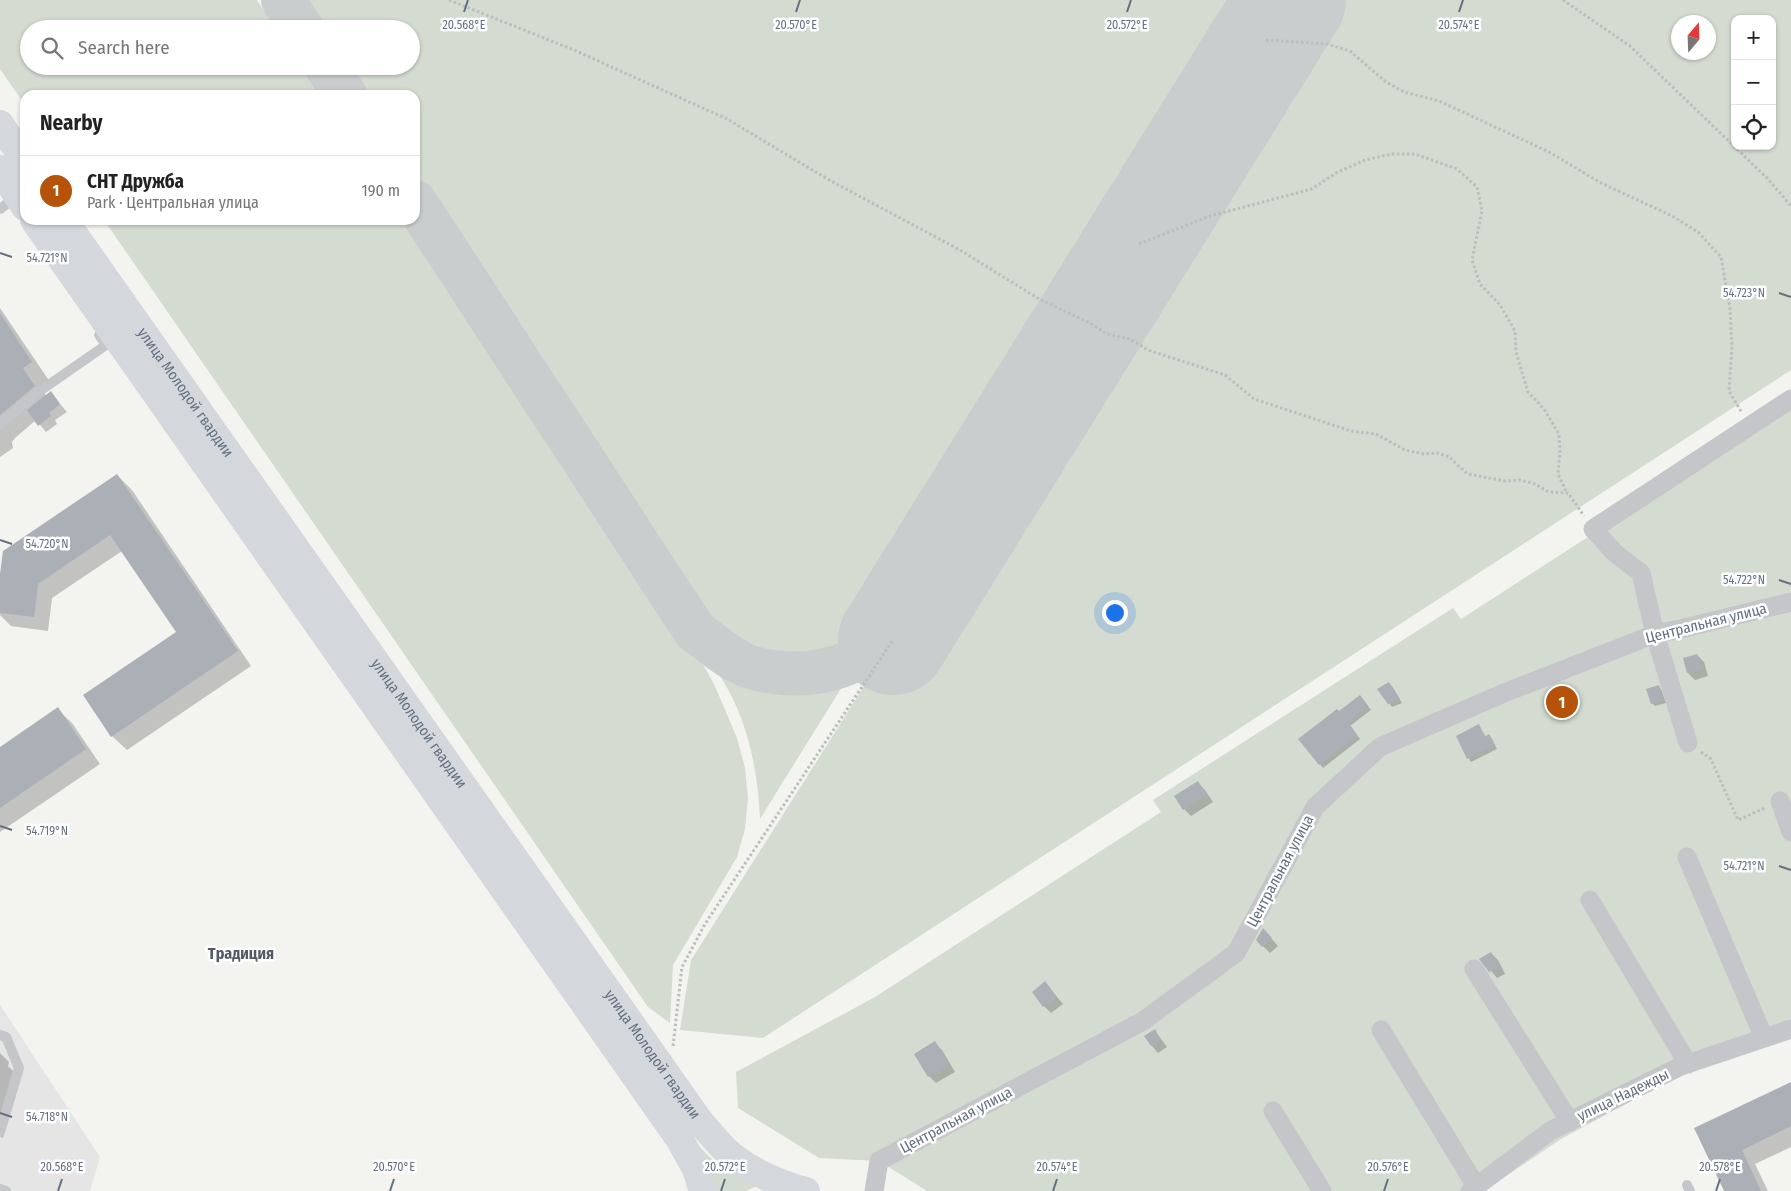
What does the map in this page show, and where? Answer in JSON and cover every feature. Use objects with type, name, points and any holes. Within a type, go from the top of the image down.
[{"type":"main road","points":[[0,124],[20,154]]},
{"type":"main road","name":"улица Молодой гвардии","points":[[0,169],[16,208]]},
{"type":"main road","name":"улица Молодой гвардии","points":[[28,225],[105,337],[680,1140],[696,1169],[703,1191]]},
{"type":"main road","name":"улица Молодой гвардии","points":[[68,225],[701,1124],[730,1155],[744,1164],[776,1180],[806,1191]]},
{"type":"street","points":[[1688,743],[1655,634],[1641,573],[1616,554],[1593,529],[1791,399]]},
{"type":"street","name":"Центральная улица","points":[[874,1191],[879,1161],[1144,1021],[1236,953],[1315,807],[1380,747],[1504,693],[1655,634],[1791,602]]},
{"type":"street","points":[[1780,801],[1791,832]]},
{"type":"street","points":[[1687,857],[1764,1038]]},
{"type":"street","points":[[1590,900],[1688,1064]]},
{"type":"street","points":[[1474,969],[1570,1122]]},
{"type":"street","name":"улица Надежды","points":[[1473,1189],[1550,1132],[1688,1064],[1791,1029]]},
{"type":"street","points":[[1381,1030],[1473,1189]]},
{"type":"street","points":[[1273,1111],[1322,1191]]},
{"type":"lane","points":[[0,424],[105,337]]},
{"type":"lane","points":[[0,1035],[6,1037],[19,1068],[0,1132]]},
{"type":"lane","points":[[0,1189],[6,1191]]},
{"type":"path","points":[[449,0],[574,50],[662,88],[727,119],[831,180],[960,250],[1039,298],[1090,323],[1107,334],[1130,339],[1148,350],[1225,375],[1254,399],[1351,431],[1376,434],[1405,450],[1424,454],[1437,453],[1450,457],[1457,466],[1468,474],[1505,481],[1520,480],[1535,484],[1549,492],[1568,494]]},
{"type":"path","points":[[1563,0],[1630,46],[1767,178],[1791,206]]},
{"type":"path","points":[[1266,40],[1327,44],[1350,51],[1366,67],[1392,86],[1404,92],[1439,101],[1548,152],[1601,183],[1672,216],[1698,232],[1721,257],[1730,309],[1732,347],[1728,390],[1743,415],[1757,421]]},
{"type":"path","points":[[1139,244],[1210,216],[1312,189],[1336,173],[1365,160],[1392,154],[1415,154],[1457,169],[1477,187],[1482,211],[1472,260],[1480,284],[1500,305],[1515,331],[1516,352],[1528,392],[1544,409],[1559,434],[1558,474],[1568,494],[1593,529]]},
{"type":"path","points":[[673,1050],[682,966],[705,924],[893,640]]},
{"type":"path","points":[[1688,743],[1711,759],[1738,820],[1780,801]]},
{"type":"shaded area","points":[[0,0],[257,0],[270,20],[20,20],[20,75],[308,75],[318,90],[20,90],[20,98],[0,69]]},
{"type":"shaded area","points":[[300,0],[1271,0],[888,614],[852,655],[831,664],[797,669],[762,665],[730,651],[717,640],[703,622],[420,186],[420,90],[358,90],[349,75],[420,75],[420,20],[312,20]]},
{"type":"shaded area","points":[[1298,0],[1791,0],[1791,370],[763,1038],[680,1030],[691,960]]},
{"type":"shaded area","points":[[107,225],[409,225],[685,632],[715,686],[737,738],[745,768],[748,799],[745,829],[737,857],[673,965],[670,1023],[648,1007]]},
{"type":"shaded area","points":[[1791,406],[1791,1027],[1759,1036],[1635,1099],[1561,1139],[1484,1191],[927,1191],[879,1161],[819,1158],[738,1108],[736,1072],[875,997],[1161,812],[1153,800],[1453,608],[1461,619]]},
{"type":"shaded area","points":[[708,656],[741,675],[776,685],[812,686],[850,674],[760,819],[755,773],[745,728],[730,693]]},
{"type":"shaded area","points":[[0,1005],[100,1157],[90,1191],[0,1191]]},
{"type":"shaded area","points":[[699,1146],[726,1170],[759,1185],[746,1191],[707,1191]]},
{"type":"building","points":[[0,313],[32,362],[23,368],[35,386],[0,415]]},
{"type":"building","points":[[51,391],[60,404],[49,413],[51,416],[38,426],[27,410]]},
{"type":"building","points":[[117,474],[238,651],[111,737],[83,695],[176,632],[110,535],[38,584],[34,617],[0,613],[0,574],[3,551]]},
{"type":"building","points":[[1697,654],[1702,669],[1687,673],[1683,658]]},
{"type":"building","points":[[1389,682],[1400,699],[1388,704],[1377,689]]},
{"type":"building","points":[[1659,685],[1663,700],[1651,704],[1646,689]]},
{"type":"building","points":[[1360,695],[1368,706],[1348,722],[1358,736],[1319,765],[1298,739],[1337,709],[1339,711]]},
{"type":"building","points":[[58,707],[86,749],[0,808],[0,747]]},
{"type":"building","points":[[1479,724],[1485,737],[1489,734],[1495,745],[1467,759],[1456,736]]},
{"type":"building","points":[[1198,781],[1207,795],[1183,810],[1174,796]]},
{"type":"building","points":[[1263,928],[1272,938],[1262,947],[1256,940]]},
{"type":"building","points":[[1491,952],[1499,966],[1489,972],[1479,959]]},
{"type":"building","points":[[1045,981],[1057,997],[1043,1007],[1032,992]]},
{"type":"building","points":[[1155,1029],[1161,1040],[1151,1046],[1144,1036]]},
{"type":"building","points":[[935,1041],[949,1064],[928,1077],[914,1054]]},
{"type":"building","points":[[1791,1082],[1791,1126],[1742,1150],[1761,1191],[1724,1191],[1694,1128]]},
{"type":"taxiway","points":[[283,0],[296,20]]},
{"type":"taxiway","points":[[332,75],[342,90]]},
{"type":"taxiway","points":[[420,210],[695,631],[725,654],[745,665],[769,671],[799,674],[841,666],[867,655],[893,640]]},
{"type":"runway","points":[[893,640],[1291,0]]},
{"type":"place","name":"СНТ Дружба","points":[[1562,702]]},
{"type":"district","name":"Традиция","points":[[241,953]]}]
